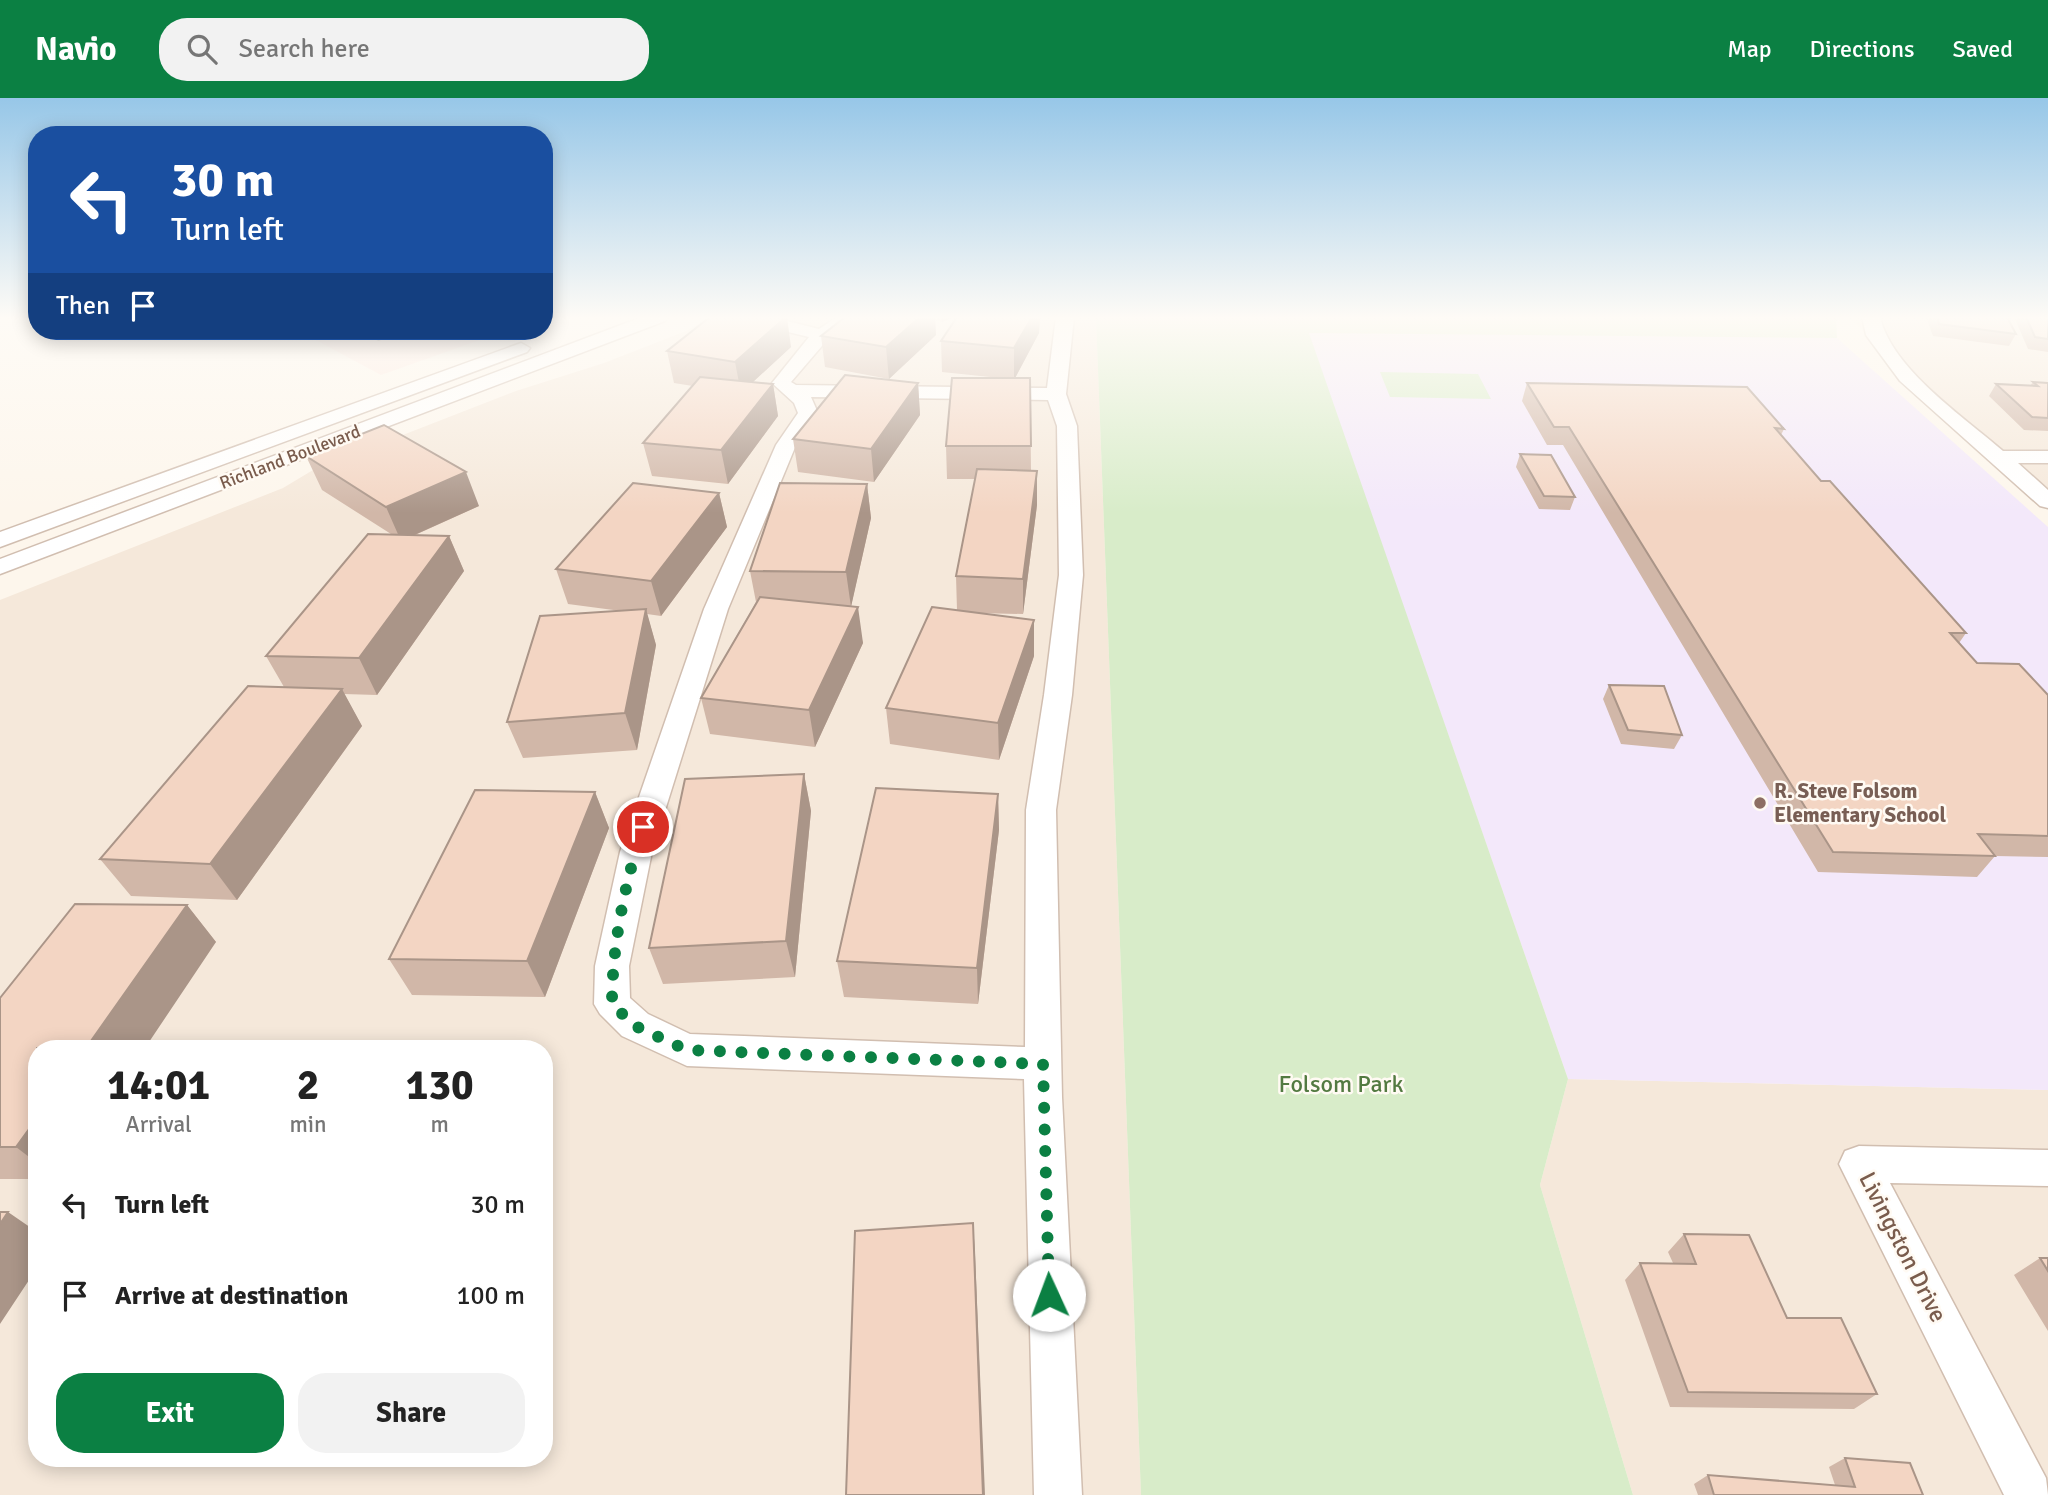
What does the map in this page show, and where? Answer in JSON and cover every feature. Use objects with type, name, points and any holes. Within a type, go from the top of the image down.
[{"type":"street","name":"Richland Boulevard","points":[[0,540],[428,382]]},
{"type":"street","name":"Richland Boulevard","points":[[0,568],[488,382]]},
{"type":"street","points":[[782,382],[803,400],[808,412],[786,445],[716,608],[635,852],[612,967],[612,1004],[635,1026],[687,1050],[1043,1064]]},
{"type":"street","points":[[1057,382],[1056,394],[1067,426],[1071,575],[1058,695],[1041,810],[1048,1270],[1058,1495]]},
{"type":"street","points":[[1913,382],[2048,501]]},
{"type":"street","points":[[792,391],[1056,394]]},
{"type":"street","points":[[1998,457],[2048,457]]},
{"type":"street","name":"Livingston Drive","points":[[2029,1495],[1859,1164],[2048,1168]]},
{"type":"shaded area","points":[[544,382],[1098,382],[1141,1495],[0,1495],[0,600],[283,488],[313,470]]},
{"type":"shaded area","name":"R. Steve Folsom Elementary School","points":[[1325,382],[1886,382],[2048,527],[2048,1090],[1568,1079]]},
{"type":"shaded area","points":[[1919,382],[2048,382],[2048,502]]},
{"type":"shaded area","points":[[1568,1079],[2048,1090],[2048,1495],[1633,1495],[1540,1185]]},
{"type":"green space","name":"Folsom Park","points":[[1098,382],[1326,382],[1568,1079],[1540,1185],[1633,1495],[1141,1495]]},
{"type":"green space","points":[[1384,382],[1482,382],[1491,399],[1390,397]]},
{"type":"building","points":[[696,382],[773,384],[721,450],[643,443]]},
{"type":"building","points":[[839,382],[918,383],[871,449],[793,439]]},
{"type":"building","points":[[952,382],[1030,382],[1031,446],[946,446]]},
{"type":"building","points":[[2033,382],[2048,383],[2048,418],[2032,417],[1996,384],[2038,386]]},
{"type":"building","points":[[1527,383],[1747,387],[1784,429],[1775,428],[1821,481],[1830,481],[1966,633],[1950,633],[1977,663],[2019,664],[2048,695],[2048,836],[1978,834],[1995,856],[1833,852],[1569,427],[1554,427]]},
{"type":"building","points":[[384,425],[466,472],[386,507],[306,456]]},
{"type":"building","points":[[1520,454],[1551,455],[1575,497],[1544,496]]},
{"type":"building","points":[[977,469],[1037,471],[1023,579],[956,576]]},
{"type":"building","points":[[633,483],[719,493],[651,581],[556,569]]},
{"type":"building","points":[[780,483],[867,484],[846,572],[750,571]]},
{"type":"building","points":[[368,534],[449,536],[359,658],[266,656]]},
{"type":"building","points":[[760,597],[858,607],[809,710],[701,698]]},
{"type":"building","points":[[932,607],[1034,620],[998,723],[886,708]]},
{"type":"building","points":[[646,609],[625,713],[507,722],[540,616]]},
{"type":"building","points":[[1609,685],[1664,686],[1682,735],[1628,730]]},
{"type":"building","points":[[248,686],[342,689],[210,864],[100,859]]},
{"type":"building","points":[[804,774],[786,941],[649,948],[685,779]]},
{"type":"building","points":[[876,788],[998,794],[977,968],[837,961]]},
{"type":"building","points":[[475,790],[595,792],[527,961],[389,959]]},
{"type":"building","points":[[75,904],[187,905],[92,1040],[28,1040],[28,1130],[16,1147],[0,1147],[0,998]]},
{"type":"building","points":[[0,1212],[8,1212],[0,1224]]},
{"type":"building","points":[[973,1223],[983,1495],[846,1495],[855,1231]]},
{"type":"building","points":[[1684,1234],[1749,1235],[1787,1318],[1841,1318],[1877,1394],[1688,1392],[1640,1263],[1696,1264]]},
{"type":"building","points":[[2040,1258],[2048,1258],[2048,1271]]},
{"type":"building","points":[[1845,1458],[1910,1463],[1923,1495],[1714,1495],[1708,1475],[1855,1487]]},
{"type":"place","name":"R. Steve Folsom Elementary School","points":[[1760,803]]},
{"type":"route","points":[[643,827],[635,852],[612,967],[612,1004],[635,1026],[687,1050],[1043,1064],[1049,1295]]}]
